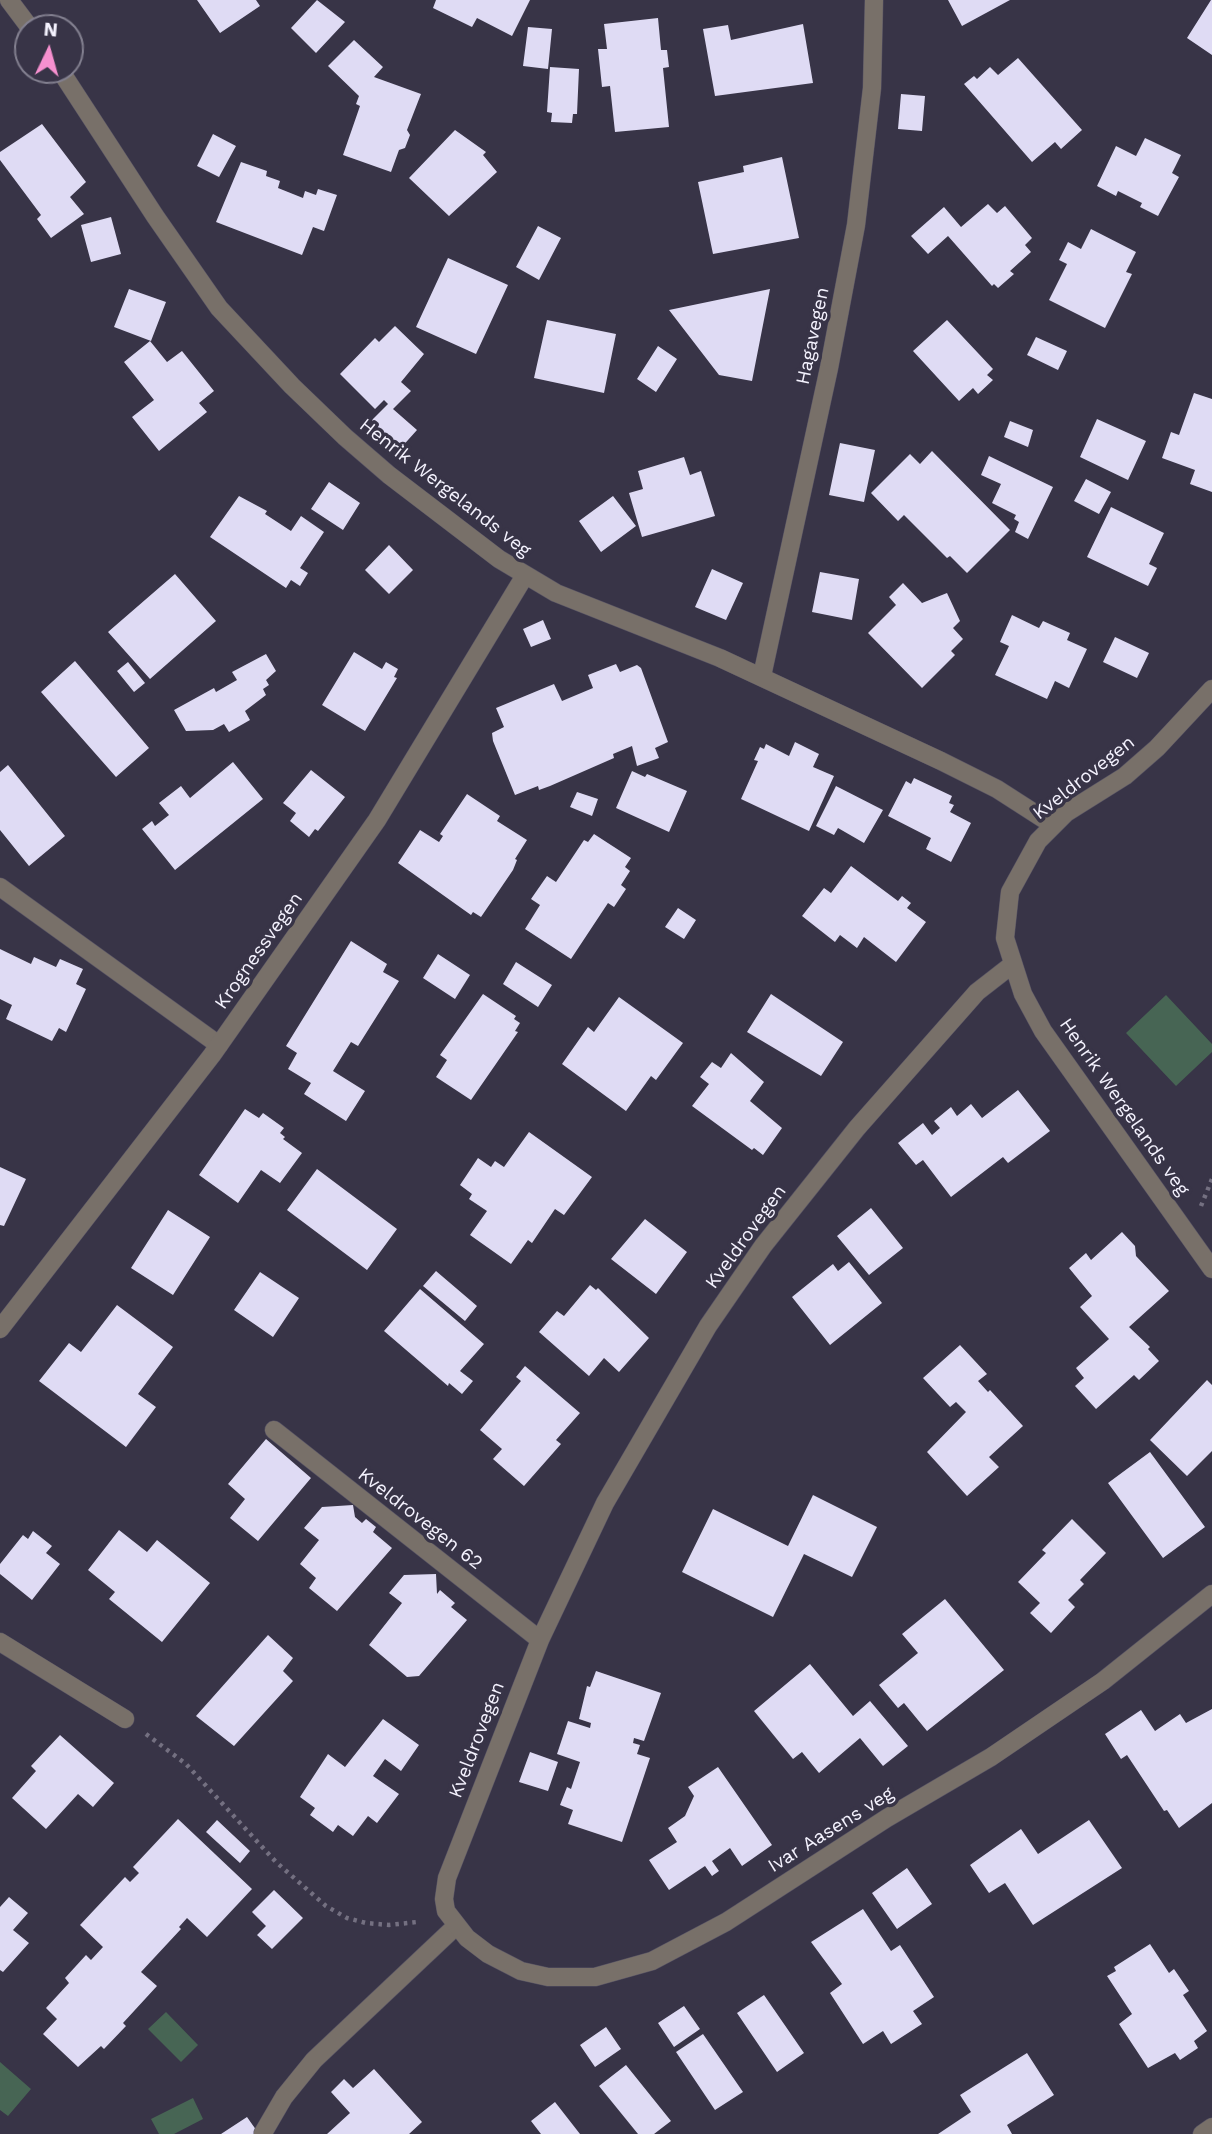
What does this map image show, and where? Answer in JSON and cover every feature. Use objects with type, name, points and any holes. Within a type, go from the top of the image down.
[{"type":"street","name":"Hagavegen","points":[[762,676],[829,368],[856,225],[872,88],[874,0]]},
{"type":"street","name":"Henrik Wergelands veg","points":[[69,84],[219,308],[292,386],[388,475],[524,577],[556,593],[762,676],[997,789],[1053,825]]},
{"type":"street","name":"Krognessvegen","points":[[0,1329],[219,1045],[377,820],[524,577]]},
{"type":"street","name":"Kveldrovegen","points":[[452,1921],[444,1899],[447,1878],[540,1640],[605,1503],[731,1291],[820,1173],[903,1074],[976,992],[1013,964],[1005,938],[1010,891],[1032,851],[1053,825],[1125,776],[1180,725],[1212,689]]},
{"type":"street","points":[[0,887],[219,1045]]},
{"type":"street","name":"Henrik Wergelands veg","points":[[1013,964],[1023,994],[1043,1031],[1212,1269]]},
{"type":"street","name":"Kveldrovegen 62","points":[[274,1430],[540,1640]]},
{"type":"street","name":"Ivar Aasens veg","points":[[452,1921],[488,1954],[509,1966],[548,1977],[595,1977],[652,1961],[726,1922],[887,1818],[991,1757],[1094,1687],[1212,1594]]},
{"type":"street","points":[[0,1642],[125,1719]]},
{"type":"street","points":[[263,2133],[284,2096],[314,2060],[452,1921]]},
{"type":"street","points":[[1202,2134],[1212,2127]]},
{"type":"path","points":[[125,1719],[186,1764],[276,1862],[326,1906],[347,1918],[389,1925],[452,1921]]},
{"type":"green space","points":[[1166,995],[1212,1044],[1212,1052],[1176,1086],[1126,1033]]},
{"type":"green space","points":[[166,2012],[198,2045],[181,2062],[148,2029]]},
{"type":"green space","points":[[0,2062],[31,2089],[8,2116],[0,2110]]},
{"type":"green space","points":[[193,2098],[203,2119],[174,2134],[159,2134],[151,2119]]},
{"type":"building","points":[[197,0],[256,0],[260,6],[220,33]]},
{"type":"building","points":[[317,0],[345,22],[316,53],[291,28]]},
{"type":"building","points":[[436,0],[530,0],[512,36],[477,18],[472,27],[433,8]]},
{"type":"building","points":[[948,0],[1010,0],[962,26]]},
{"type":"building","points":[[1212,0],[1212,55],[1187,38]]},
{"type":"building","points":[[658,18],[661,50],[667,50],[669,67],[663,68],[669,127],[615,132],[610,86],[602,87],[598,49],[607,49],[604,24]]},
{"type":"building","points":[[803,24],[813,83],[715,96],[703,29],[728,25],[731,40]]},
{"type":"building","points":[[528,27],[552,29],[548,69],[523,66]]},
{"type":"building","points":[[354,40],[383,67],[374,77],[421,94],[407,130],[410,135],[405,148],[399,150],[391,172],[343,155],[360,106],[356,104],[359,96],[328,66]]},
{"type":"building","points":[[1018,58],[1082,130],[1061,149],[1055,142],[1032,162],[964,84],[974,76],[977,79],[990,67],[998,75]]},
{"type":"building","points":[[550,67],[579,69],[577,114],[573,114],[572,123],[551,122],[552,113],[547,112]]},
{"type":"building","points":[[901,94],[925,96],[922,131],[898,129]]},
{"type":"building","points":[[42,124],[86,182],[70,197],[84,214],[51,238],[37,219],[41,215],[0,160],[0,152]]},
{"type":"building","points":[[455,130],[486,152],[483,155],[497,172],[449,216],[409,178]]},
{"type":"building","points":[[213,134],[236,146],[219,177],[197,166]]},
{"type":"building","points":[[1145,138],[1181,155],[1172,173],[1179,177],[1158,216],[1140,207],[1142,203],[1118,191],[1116,196],[1097,186],[1116,146],[1136,156]]},
{"type":"building","points":[[782,157],[799,238],[713,254],[698,182],[744,172],[743,166]]},
{"type":"building","points":[[241,162],[267,171],[266,176],[280,181],[278,188],[303,198],[305,191],[316,195],[318,189],[337,195],[324,231],[313,227],[302,255],[216,222]]},
{"type":"building","points":[[988,204],[997,213],[1005,206],[1032,238],[1025,245],[1031,252],[1010,271],[1014,274],[998,288],[994,284],[992,286],[948,236],[928,254],[911,236],[944,207],[961,227]]},
{"type":"building","points":[[111,217],[121,254],[91,262],[81,225]]},
{"type":"building","points":[[538,226],[561,238],[539,280],[516,267]]},
{"type":"building","points":[[1091,229],[1136,252],[1126,272],[1132,274],[1105,328],[1049,300],[1067,264],[1059,260],[1068,242],[1081,249]]},
{"type":"building","points":[[448,258],[508,285],[476,354],[416,327]]},
{"type":"building","points":[[129,289],[166,302],[151,341],[114,327]]},
{"type":"building","points":[[770,289],[752,381],[719,375],[669,310]]},
{"type":"building","points":[[547,320],[616,334],[604,393],[534,378]]},
{"type":"building","points":[[947,320],[993,369],[987,375],[993,380],[978,394],[973,388],[959,401],[913,351]]},
{"type":"building","points":[[395,326],[424,354],[401,382],[411,391],[393,409],[417,430],[399,450],[370,422],[388,404],[384,400],[375,409],[340,374],[375,338],[379,342]]},
{"type":"building","points":[[1036,337],[1067,351],[1058,370],[1027,355]]},
{"type":"building","points":[[150,341],[167,362],[182,351],[214,391],[199,403],[207,412],[159,451],[132,417],[154,400],[124,362]]},
{"type":"building","points":[[658,346],[677,359],[656,392],[637,379]]},
{"type":"building","points":[[1194,393],[1212,399],[1212,492],[1190,484],[1195,470],[1162,458],[1171,432],[1179,435]]},
{"type":"building","points":[[1097,419],[1146,441],[1128,480],[1080,457]]},
{"type":"building","points":[[1010,421],[1033,430],[1028,447],[1004,437]]},
{"type":"building","points":[[840,443],[875,450],[864,502],[829,495]]},
{"type":"building","points":[[932,451],[1010,530],[967,573],[950,556],[947,558],[904,515],[898,521],[871,493],[910,454],[920,464]]},
{"type":"building","points":[[989,456],[1053,487],[1028,539],[1015,532],[1019,522],[1014,519],[1016,515],[992,503],[1001,484],[981,475]]},
{"type":"building","points":[[684,457],[690,475],[701,471],[715,516],[642,537],[629,493],[643,489],[638,471]]},
{"type":"building","points":[[1086,479],[1111,492],[1099,514],[1074,501]]},
{"type":"building","points":[[329,482],[360,503],[343,530],[311,509]]},
{"type":"building","points":[[239,496],[267,511],[265,514],[291,531],[301,516],[324,532],[300,568],[308,573],[300,586],[291,580],[286,588],[210,537]]},
{"type":"building","points":[[613,496],[636,526],[601,552],[579,521]]},
{"type":"building","points":[[1111,507],[1164,533],[1149,564],[1157,568],[1148,586],[1087,557]]},
{"type":"building","points":[[389,545],[413,570],[389,594],[365,570]]},
{"type":"building","points":[[712,569],[743,583],[726,620],[695,607]]},
{"type":"building","points":[[820,572],[859,579],[852,620],[812,612]]},
{"type":"building","points":[[175,574],[216,621],[150,679],[108,632]]},
{"type":"building","points":[[903,583],[922,603],[947,593],[960,621],[953,628],[963,639],[951,651],[955,655],[922,688],[868,633],[896,605],[889,597]]},
{"type":"building","points":[[1012,615],[1039,628],[1043,621],[1070,633],[1067,640],[1087,649],[1069,688],[1055,681],[1047,699],[995,675],[1009,646],[1000,642]]},
{"type":"building","points":[[543,620],[551,639],[531,647],[523,629]]},
{"type":"building","points":[[1115,637],[1149,653],[1137,678],[1103,662]]},
{"type":"building","points":[[354,652],[382,669],[386,662],[398,669],[394,677],[397,678],[365,731],[322,705]]},
{"type":"building","points":[[266,654],[276,671],[266,680],[269,685],[263,689],[266,695],[245,711],[250,720],[229,732],[224,724],[213,730],[186,731],[174,710],[214,688],[216,692],[237,680],[232,672]]},
{"type":"building","points":[[75,661],[149,748],[116,777],[41,692]]},
{"type":"building","points":[[128,662],[145,683],[134,692],[117,671]]},
{"type":"building","points":[[616,664],[620,672],[637,665],[641,668],[668,742],[655,748],[659,758],[637,766],[632,746],[613,754],[614,758],[550,786],[539,790],[538,786],[515,795],[493,741],[492,733],[504,727],[496,708],[554,684],[562,701],[593,688],[588,675]]},
{"type":"building","points":[[795,742],[819,754],[813,767],[834,776],[809,831],[741,799],[758,761],[754,760],[760,747],[764,749],[766,744],[789,756]]},
{"type":"building","points":[[233,762],[263,799],[175,870],[142,829],[152,821],[155,826],[169,815],[159,803],[181,786],[190,798]]},
{"type":"building","points":[[8,765],[65,836],[29,866],[0,830],[0,772]]},
{"type":"building","points":[[311,770],[345,797],[318,831],[315,829],[309,837],[290,821],[296,813],[283,803]]},
{"type":"building","points":[[632,771],[645,777],[647,774],[687,791],[669,832],[616,808]]},
{"type":"building","points":[[914,778],[952,796],[949,803],[954,805],[950,812],[971,823],[951,862],[926,849],[931,838],[888,816],[906,781],[911,784]]},
{"type":"building","points":[[836,786],[883,810],[864,843],[838,828],[834,835],[816,826]]},
{"type":"building","points":[[577,792],[598,799],[592,816],[570,807]]},
{"type":"building","points":[[467,794],[500,816],[497,821],[527,840],[515,859],[517,860],[513,870],[481,917],[473,912],[471,915],[398,863],[420,830],[439,842],[443,836],[440,834]]},
{"type":"building","points":[[594,834],[631,858],[625,867],[630,871],[621,885],[626,889],[614,907],[608,903],[571,959],[525,929],[540,905],[531,899],[547,876],[556,882],[584,840],[588,842]]},
{"type":"building","points":[[851,866],[898,901],[902,896],[911,903],[907,908],[926,922],[896,962],[864,937],[857,948],[840,935],[835,942],[802,916],[824,888],[831,893]]},
{"type":"building","points":[[678,908],[696,920],[684,939],[665,927]]},
{"type":"building","points":[[351,941],[387,964],[383,972],[399,981],[358,1046],[351,1042],[333,1071],[365,1091],[346,1121],[304,1094],[311,1083],[288,1069],[297,1053],[286,1046]]},
{"type":"building","points":[[0,949],[31,964],[34,957],[56,967],[60,959],[83,969],[76,984],[86,989],[66,1032],[59,1028],[52,1041],[6,1019],[12,1005],[0,999]]},
{"type":"building","points":[[438,954],[470,975],[455,999],[423,978]]},
{"type":"building","points":[[516,962],[552,985],[538,1007],[503,984]]},
{"type":"building","points":[[483,994],[516,1016],[514,1019],[520,1023],[515,1031],[518,1032],[471,1100],[436,1077],[447,1060],[440,1055]]},
{"type":"building","points":[[771,994],[843,1042],[821,1076],[747,1032]]},
{"type":"building","points":[[619,997],[683,1043],[656,1080],[651,1076],[626,1111],[562,1064],[588,1027],[594,1032]]},
{"type":"building","points":[[731,1053],[764,1082],[750,1101],[782,1128],[763,1155],[754,1148],[752,1150],[692,1106],[709,1084],[700,1077],[712,1062],[721,1068]]},
{"type":"building","points":[[1018,1090],[1050,1131],[1008,1163],[1003,1157],[951,1197],[923,1160],[916,1165],[898,1143],[923,1123],[932,1135],[940,1128],[934,1121],[951,1107],[957,1116],[971,1104],[982,1118]]},
{"type":"building","points":[[245,1109],[259,1118],[263,1113],[284,1128],[280,1133],[285,1137],[283,1139],[302,1153],[280,1183],[261,1170],[238,1203],[199,1175]]},
{"type":"building","points":[[529,1132],[592,1177],[564,1215],[555,1209],[532,1243],[528,1240],[511,1264],[470,1235],[487,1211],[469,1199],[472,1194],[460,1185],[478,1158],[491,1167],[495,1161],[504,1167]]},
{"type":"building","points":[[0,1167],[26,1179],[4,1226],[0,1225]]},
{"type":"building","points":[[317,1169],[397,1229],[367,1270],[287,1210]]},
{"type":"building","points":[[871,1208],[903,1248],[869,1275],[837,1236]]},
{"type":"building","points":[[168,1210],[210,1237],[173,1295],[131,1268]]},
{"type":"building","points":[[645,1219],[687,1252],[656,1294],[611,1259]]},
{"type":"building","points":[[1122,1232],[1135,1246],[1136,1256],[1169,1291],[1129,1327],[1150,1347],[1148,1349],[1159,1361],[1139,1380],[1134,1375],[1096,1409],[1075,1386],[1084,1378],[1076,1368],[1109,1339],[1080,1307],[1092,1296],[1069,1268],[1086,1253],[1091,1260]]},
{"type":"building","points":[[849,1262],[882,1303],[830,1345],[792,1297],[833,1264],[838,1271]]},
{"type":"building","points":[[436,1271],[477,1306],[465,1321],[423,1286]]},
{"type":"building","points":[[260,1272],[299,1298],[273,1337],[234,1310]]},
{"type":"building","points":[[590,1285],[596,1290],[598,1288],[649,1338],[619,1372],[604,1358],[589,1376],[539,1332],[557,1311],[564,1316]]},
{"type":"building","points":[[420,1289],[484,1344],[460,1371],[473,1381],[462,1394],[449,1383],[448,1386],[384,1331]]},
{"type":"building","points":[[117,1305],[173,1347],[138,1394],[156,1407],[126,1447],[39,1381],[69,1343],[81,1352]]},
{"type":"building","points":[[960,1345],[987,1374],[978,1381],[988,1392],[990,1390],[1023,1426],[989,1457],[999,1467],[967,1496],[927,1452],[966,1412],[956,1402],[950,1407],[923,1378]]},
{"type":"building","points":[[525,1366],[580,1413],[556,1440],[561,1444],[524,1486],[493,1459],[502,1449],[480,1430],[521,1381],[516,1377]]},
{"type":"building","points":[[1207,1380],[1212,1385],[1212,1451],[1187,1476],[1150,1440]]},
{"type":"building","points":[[266,1439],[311,1478],[258,1541],[230,1518],[245,1499],[228,1484]]},
{"type":"building","points":[[1150,1452],[1205,1527],[1163,1558],[1108,1483]]},
{"type":"building","points":[[813,1495],[877,1527],[852,1577],[804,1554],[773,1617],[682,1572],[713,1509],[788,1546]]},
{"type":"building","points":[[353,1505],[355,1517],[362,1523],[366,1519],[376,1527],[373,1532],[392,1548],[337,1611],[309,1588],[316,1578],[300,1564],[319,1540],[304,1528],[322,1507]]},
{"type":"building","points":[[1072,1519],[1106,1553],[1080,1580],[1084,1584],[1068,1600],[1075,1607],[1051,1633],[1030,1613],[1040,1603],[1018,1582],[1046,1553],[1042,1550]]},
{"type":"building","points":[[119,1530],[147,1552],[157,1540],[210,1583],[162,1642],[109,1599],[115,1592],[88,1570]]},
{"type":"building","points":[[33,1531],[52,1546],[46,1553],[60,1564],[32,1600],[0,1574],[0,1564],[23,1535],[28,1539]]},
{"type":"building","points":[[436,1574],[437,1594],[440,1590],[455,1603],[451,1607],[467,1620],[419,1676],[407,1677],[369,1645],[402,1603],[389,1593],[404,1575]]},
{"type":"building","points":[[945,1599],[1004,1670],[927,1731],[904,1703],[898,1708],[879,1685],[918,1653],[902,1634]]},
{"type":"building","points":[[268,1635],[293,1658],[283,1671],[293,1681],[234,1746],[196,1716]]},
{"type":"building","points":[[810,1664],[853,1716],[870,1701],[908,1746],[883,1766],[860,1738],[819,1773],[802,1752],[793,1759],[754,1711]]},
{"type":"building","points":[[596,1671],[661,1693],[644,1741],[634,1738],[633,1743],[640,1745],[637,1754],[650,1758],[622,1842],[568,1824],[573,1810],[560,1805],[567,1787],[571,1789],[580,1762],[557,1754],[568,1721],[590,1728],[591,1723],[579,1719],[587,1686],[590,1687]]},
{"type":"building","points":[[1212,1709],[1212,1803],[1179,1828],[1167,1810],[1164,1811],[1127,1755],[1121,1759],[1105,1734],[1141,1710],[1155,1731],[1180,1714],[1186,1723]]},
{"type":"building","points":[[383,1719],[419,1745],[401,1771],[385,1759],[373,1776],[399,1794],[377,1823],[368,1816],[353,1836],[338,1825],[333,1832],[310,1815],[315,1808],[300,1797],[328,1754],[345,1767]]},
{"type":"building","points":[[60,1735],[114,1783],[93,1807],[78,1794],[46,1829],[12,1798],[36,1771],[31,1766]]},
{"type":"building","points":[[530,1752],[558,1762],[548,1791],[519,1782]]},
{"type":"building","points":[[718,1767],[772,1845],[742,1866],[730,1848],[712,1861],[719,1871],[712,1876],[705,1866],[669,1890],[649,1860],[677,1842],[668,1828],[685,1816],[694,1796],[688,1787]]},
{"type":"building","points":[[178,1819],[252,1889],[207,1937],[187,1918],[179,1927],[181,1929],[141,1972],[157,1986],[123,2023],[126,2026],[104,2049],[101,2046],[78,2067],[43,2034],[57,2019],[46,2008],[69,1983],[65,1978],[86,1955],[91,1960],[103,1947],[80,1925],[125,1877],[130,1882],[139,1873],[133,1867]]},
{"type":"building","points":[[217,1820],[250,1851],[240,1863],[206,1832]]},
{"type":"building","points":[[1089,1820],[1122,1868],[1033,1925],[1005,1883],[989,1893],[970,1865],[1021,1829],[1038,1854]]},
{"type":"building","points":[[907,1868],[932,1904],[897,1929],[872,1893]]},
{"type":"building","points":[[274,1890],[303,1918],[272,1949],[257,1935],[266,1926],[252,1912]]},
{"type":"building","points":[[9,1897],[28,1913],[13,1930],[29,1943],[3,1972],[0,1970],[0,1907]]},
{"type":"building","points":[[863,1909],[891,1951],[900,1945],[934,1997],[913,2011],[922,2024],[891,2044],[883,2031],[863,2044],[830,1993],[842,1984],[811,1942]]},
{"type":"building","points":[[1150,1944],[1169,1973],[1174,1969],[1189,1991],[1183,1995],[1207,2031],[1194,2041],[1198,2048],[1180,2060],[1175,2053],[1148,2068],[1119,2024],[1132,2014],[1107,1976],[1116,1971],[1114,1967]]},
{"type":"building","points":[[764,1995],[804,2053],[777,2072],[737,2013]]},
{"type":"building","points":[[684,2006],[700,2029],[674,2047],[658,2023]]},
{"type":"building","points":[[606,2027],[621,2049],[595,2067],[580,2045]]},
{"type":"building","points":[[703,2034],[743,2092],[715,2110],[676,2052]]},
{"type":"building","points":[[1027,2053],[1054,2095],[1007,2125],[1012,2134],[938,2134],[971,2112],[960,2095]]},
{"type":"building","points":[[626,2065],[671,2121],[654,2134],[638,2134],[599,2086]]},
{"type":"building","points":[[374,2069],[422,2122],[409,2134],[327,2134],[350,2113],[331,2092],[344,2079],[353,2088]]},
{"type":"building","points":[[555,2102],[580,2134],[541,2134],[531,2121]]},
{"type":"building","points":[[247,2117],[259,2134],[221,2134]]}]
